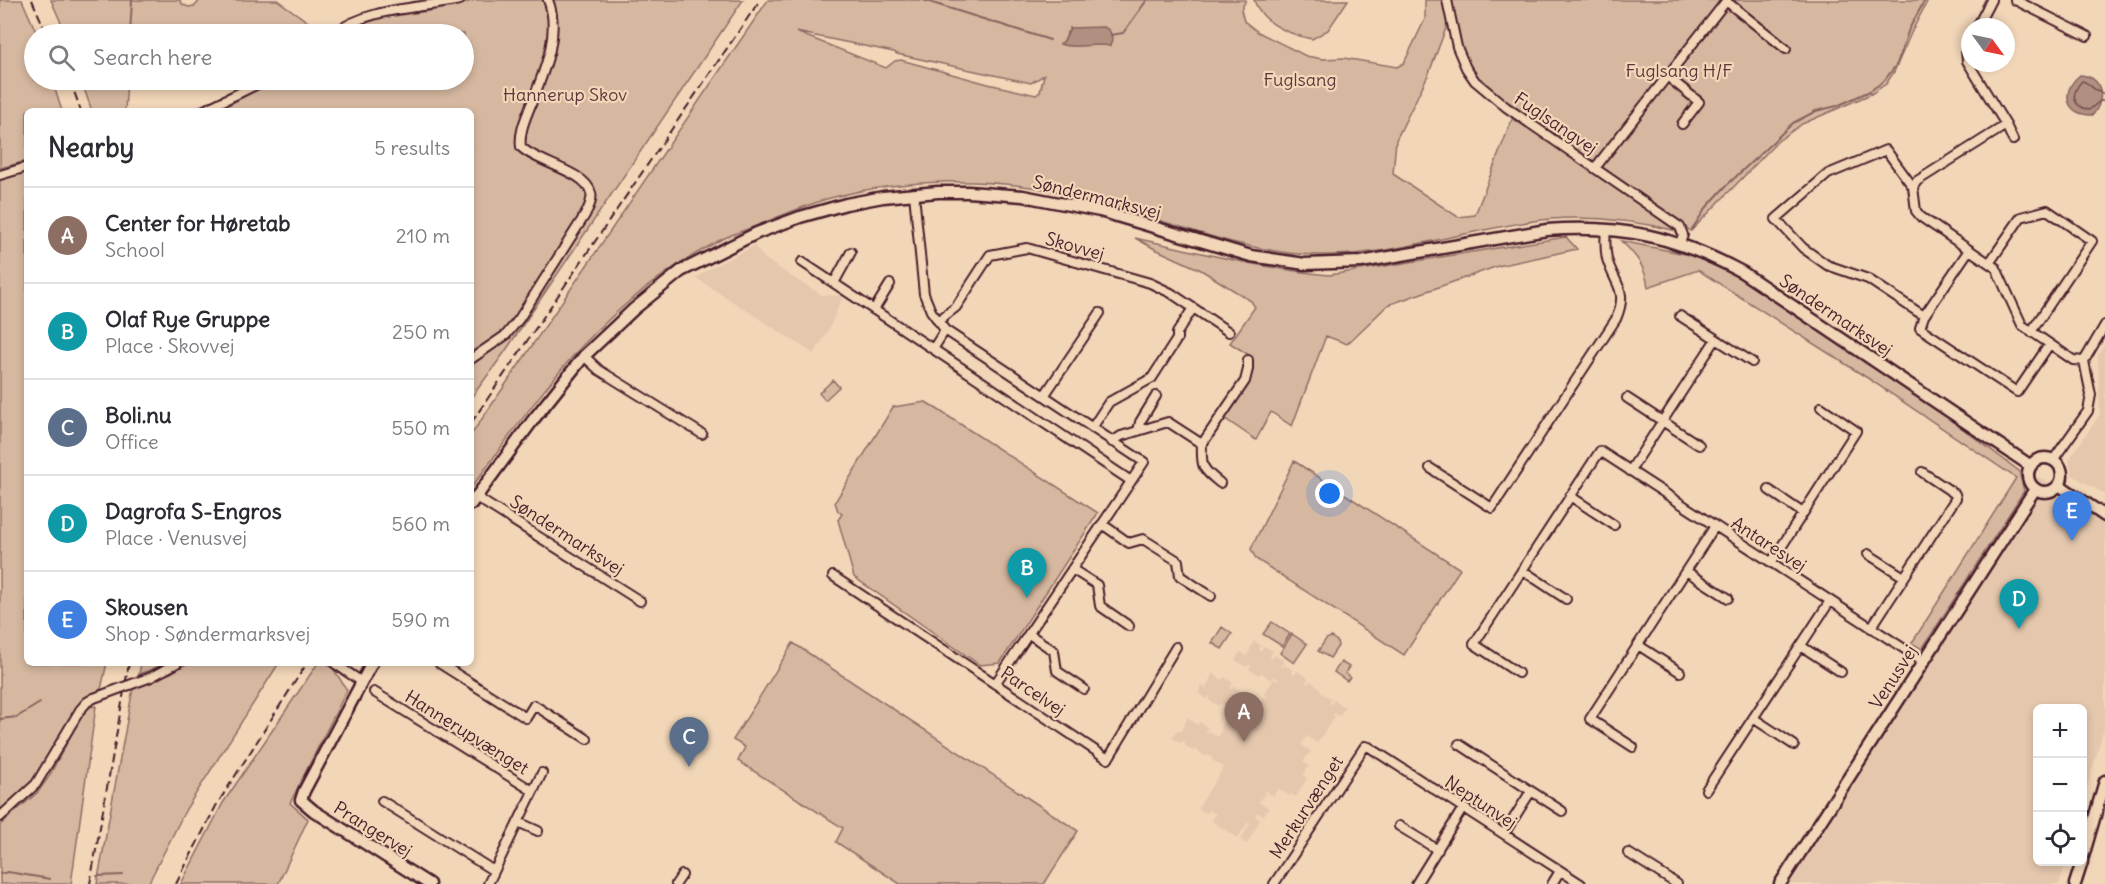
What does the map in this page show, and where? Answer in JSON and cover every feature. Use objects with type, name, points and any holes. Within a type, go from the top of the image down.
[{"type":"street","points":[[349,24],[371,15],[460,0]]},
{"type":"street","points":[[474,356],[506,335],[519,319],[591,203],[592,194],[589,187],[579,178],[565,169],[525,152],[520,145],[522,128],[538,86],[553,29],[548,0]]},
{"type":"street","name":"Fuglsangvej","points":[[1447,0],[1457,47],[1466,68],[1475,81],[1506,107],[1680,226],[1683,235],[1680,243]]},
{"type":"street","points":[[1982,18],[1991,0]]},
{"type":"street","points":[[2015,0],[2087,36]]},
{"type":"street","points":[[1595,168],[1726,1],[1786,49]]},
{"type":"street","points":[[1974,72],[2013,140]]},
{"type":"street","points":[[1667,76],[1699,102],[1682,124]]},
{"type":"street","points":[[208,108],[245,90]]},
{"type":"street","points":[[1913,187],[1917,181],[2006,125]]},
{"type":"street","points":[[1924,316],[1868,279],[1827,265],[1803,248],[1776,219],[1828,174],[1887,150],[1913,187],[1916,211],[1921,217],[1996,268],[2022,325],[2073,360],[2084,361]]},
{"type":"street","points":[[0,175],[24,168]]},
{"type":"street","name":"Søndermarksvej","points":[[640,601],[474,500],[584,356],[634,309],[681,271],[757,233],[823,210],[883,197],[968,192],[1000,193],[1051,200],[1251,256],[1305,264],[1361,262],[1547,230],[1588,228],[1644,234],[1680,243],[1742,272],[2031,466]]},
{"type":"street","points":[[914,194],[924,294],[945,330],[1143,462],[995,684]]},
{"type":"street","points":[[1990,262],[2021,217],[2047,210],[2092,241],[2031,332]]},
{"type":"street","points":[[1430,468],[1492,508],[1621,308],[1622,294],[1607,260],[1606,229]]},
{"type":"street","name":"Skovvej","points":[[938,321],[956,307],[990,255],[1027,248],[1150,283],[1171,293],[1229,332]]},
{"type":"street","points":[[1969,250],[1924,316],[1920,328],[2017,392],[2049,345]]},
{"type":"street","points":[[834,283],[851,252]]},
{"type":"street","points":[[802,262],[1131,481]]},
{"type":"street","points":[[874,310],[890,285]]},
{"type":"street","points":[[1092,428],[1109,402],[1152,378],[1177,339],[1177,333],[1193,308]]},
{"type":"street","points":[[1044,396],[1100,313]]},
{"type":"street","points":[[1680,316],[1752,362]]},
{"type":"street","points":[[2055,458],[2088,411],[2091,395],[2084,361],[2105,325]]},
{"type":"street","points":[[933,349],[945,330]]},
{"type":"street","points":[[1630,471],[1716,339]]},
{"type":"street","points":[[584,356],[599,370],[702,434]]},
{"type":"street","points":[[1220,483],[1202,464],[1202,444],[1245,381],[1248,360]]},
{"type":"street","points":[[1138,431],[1140,422],[1156,396]]},
{"type":"street","points":[[1627,398],[1699,445]]},
{"type":"street","points":[[1771,563],[1856,431],[1821,407]]},
{"type":"street","points":[[1112,442],[1121,436],[1168,422],[1202,444]]},
{"type":"street","name":"Antaresvej","points":[[1570,496],[1600,451],[1923,661]]},
{"type":"street","points":[[2043,458],[2055,458],[2062,475],[2059,485],[2045,492],[2035,489],[2028,478],[2031,466],[2043,458]]},
{"type":"street","points":[[1871,628],[1956,496],[1922,472]]},
{"type":"street","points":[[2059,485],[2105,516]]},
{"type":"street","name":"Venusvej","points":[[1780,884],[2035,489]]},
{"type":"street","points":[[1769,490],[1803,513]]},
{"type":"street","points":[[1518,673],[1474,644],[1570,496],[1614,525]]},
{"type":"street","points":[[1102,524],[1129,543],[1143,539],[1178,561],[1180,576],[1211,596]]},
{"type":"street","points":[[1633,747],[1590,719],[1715,526]]},
{"type":"street","points":[[1868,554],[1904,578]]},
{"type":"street","points":[[1072,569],[1096,585],[1100,606],[1129,626]]},
{"type":"street","points":[[1522,570],[1566,599]]},
{"type":"street","points":[[1686,571],[1728,598]]},
{"type":"street","name":"Parcelvej","points":[[833,576],[1108,759],[1176,647]]},
{"type":"street","points":[[1706,790],[1830,601]]},
{"type":"street","points":[[1029,634],[1054,651],[1058,671],[1084,690]]},
{"type":"street","points":[[1638,645],[1680,672]]},
{"type":"street","points":[[1801,646],[1841,672]]},
{"type":"street","points":[[0,817],[36,784],[87,702],[151,677],[171,666]]},
{"type":"street","points":[[339,666],[362,682],[370,666]]},
{"type":"street","points":[[444,666],[526,718],[534,705],[587,739]]},
{"type":"street","name":"Prangervej","points":[[362,682],[301,800],[314,812],[429,884]]},
{"type":"street","name":"Hannerupvænget","points":[[375,692],[533,791]]},
{"type":"street","name":"Hannerupvænget","points":[[378,707],[384,698]]},
{"type":"street","points":[[1753,718],[1794,745]]},
{"type":"street","points":[[1459,744],[1562,811]]},
{"type":"street","name":"Neptunvej","points":[[1365,746],[1581,884]]},
{"type":"street","name":"Merkurvænget","points":[[1274,884],[1365,746]]},
{"type":"street","name":"Hannerupvænget","points":[[488,884],[542,773]]},
{"type":"street","points":[[2087,844],[2105,781]]},
{"type":"street","points":[[1504,834],[1531,791]]},
{"type":"street","points":[[382,801],[494,871]]},
{"type":"street","points":[[1416,884],[1463,808]]},
{"type":"street","points":[[518,822],[538,831]]},
{"type":"street","points":[[1399,826],[1438,850]]},
{"type":"street","points":[[1628,853],[1663,880],[1677,884]]},
{"type":"street","points":[[2075,884],[2080,866]]},
{"type":"street","points":[[1552,884],[1560,871]]},
{"type":"street","points":[[676,884],[682,875]]},
{"type":"shaded area","points":[[754,246],[765,259],[822,295],[843,296],[829,329],[814,354],[696,278]]},
{"type":"shaded area","points":[[2105,343],[2105,494],[2072,475],[2069,460],[2100,414],[2098,356]]},
{"type":"shaded area","points":[[2038,477],[2105,513],[2105,724],[2087,789],[2087,704],[2033,704],[2033,866],[2065,866],[2059,884],[1771,884]]},
{"type":"shaded area","points":[[1254,641],[1261,646],[1259,649],[1261,651],[1264,646],[1273,651],[1270,657],[1272,659],[1275,655],[1284,661],[1280,666],[1282,668],[1284,665],[1293,670],[1294,675],[1297,671],[1308,678],[1306,683],[1310,681],[1321,689],[1320,692],[1331,699],[1329,703],[1331,704],[1334,700],[1345,708],[1339,716],[1333,713],[1335,716],[1317,743],[1307,736],[1301,745],[1311,751],[1303,762],[1309,766],[1303,775],[1307,778],[1296,797],[1278,788],[1273,796],[1265,790],[1263,792],[1265,793],[1259,802],[1269,808],[1263,816],[1258,812],[1255,816],[1260,820],[1247,844],[1241,840],[1250,823],[1248,822],[1238,838],[1212,821],[1216,814],[1209,810],[1206,813],[1198,808],[1224,767],[1195,748],[1193,751],[1184,745],[1186,742],[1184,740],[1181,743],[1172,738],[1177,730],[1181,732],[1188,717],[1197,725],[1199,722],[1208,728],[1205,733],[1209,731],[1218,737],[1226,718],[1229,719],[1235,710],[1233,708],[1231,711],[1221,703],[1218,706],[1209,700],[1211,697],[1207,699],[1198,693],[1202,686],[1206,688],[1213,673],[1222,680],[1224,677],[1233,683],[1230,688],[1234,686],[1243,692],[1257,702],[1255,706],[1260,709],[1261,706],[1258,704],[1263,697],[1267,696],[1264,694],[1274,679],[1277,681],[1279,679],[1274,676],[1271,680],[1261,672],[1259,675],[1249,669],[1251,666],[1249,664],[1247,667],[1235,660],[1240,652],[1247,656]]},
{"type":"green space","points":[[0,0],[22,0],[33,24],[24,24],[24,90],[55,90],[61,108],[24,108],[24,162],[0,168]]},
{"type":"green space","points":[[51,0],[180,0],[188,7],[195,6],[200,0],[277,0],[311,24],[62,24]]},
{"type":"green space","name":"Hannerup Skov","points":[[475,0],[743,0],[474,394],[474,108],[223,108],[257,90],[474,90],[474,24],[363,24],[373,19],[449,8]]},
{"type":"green space","name":"Fuglsang","points":[[768,0],[1246,0],[1241,10],[1244,21],[1258,32],[1306,56],[1323,59],[1344,58],[1397,67],[1404,63],[1425,19],[1425,0],[1443,0],[1446,28],[1429,73],[1396,140],[1393,174],[1458,217],[1475,215],[1513,117],[1673,225],[1677,231],[1614,220],[1551,219],[1377,251],[1320,255],[1287,253],[1254,247],[1188,230],[1092,200],[1032,187],[975,182],[889,186],[815,203],[725,238],[679,264],[629,302],[598,330],[553,379],[474,484],[474,431]],"holes":[[[796,32],[1031,83],[1044,75],[1040,92],[1036,95],[901,60],[895,61],[886,68]],[[1067,32],[1110,46],[1098,44],[1061,44]]]},
{"type":"green space","points":[[1254,0],[1348,0],[1328,30],[1312,39],[1277,26],[1263,15]]},
{"type":"green space","name":"Fuglsang H/F","points":[[1451,0],[1928,0],[1886,84],[1871,94],[1802,124],[1778,141],[1691,231],[1508,105],[1478,79],[1461,49]]},
{"type":"green space","points":[[85,90],[126,90],[125,108],[91,108]]},
{"type":"green space","points":[[24,173],[24,666],[106,666],[101,689],[81,702],[35,781],[0,813],[0,179]]},
{"type":"green space","points":[[1566,237],[1577,249],[1498,266],[1388,305],[1347,344],[1326,336],[1292,426],[1271,412],[1256,440],[1224,418],[1250,380],[1252,369],[1249,355],[1230,343],[1255,307],[1251,301],[1201,270],[1135,238],[1255,264],[1329,275]]},
{"type":"green space","points":[[1621,241],[1695,256],[1745,281],[1950,419],[2019,471],[2024,491],[1922,649],[1912,643],[2016,478],[1869,379],[1698,270],[1648,287],[1639,261]]},
{"type":"green space","points":[[833,380],[839,387],[825,400],[819,393]]},
{"type":"green space","points":[[926,402],[1098,513],[1000,663],[980,665],[854,577],[838,520],[842,514],[838,511],[835,502],[893,407]]},
{"type":"green space","points":[[1294,461],[1460,569],[1404,655],[1256,559],[1251,549]]},
{"type":"green space","points":[[1272,622],[1290,634],[1282,646],[1263,634]]},
{"type":"green space","points":[[1222,627],[1232,634],[1222,649],[1212,643]]},
{"type":"green space","points":[[1292,634],[1307,644],[1294,663],[1280,653]]},
{"type":"green space","points":[[1331,637],[1337,641],[1338,646],[1330,658],[1318,651],[1326,639]]},
{"type":"green space","points":[[793,643],[1078,831],[1044,884],[900,884],[836,842],[843,828],[738,761],[745,747],[733,740]]},
{"type":"green space","points":[[1341,662],[1349,667],[1345,673],[1350,677],[1347,681],[1334,672]]},
{"type":"green space","points":[[140,666],[160,666],[139,674]]},
{"type":"green space","points":[[183,666],[277,666],[186,809],[148,884],[97,884],[133,688]]},
{"type":"green space","points":[[316,666],[332,666],[347,690],[290,803],[308,819],[278,884],[181,884],[223,803]]},
{"type":"green space","points":[[96,706],[71,884],[0,884],[0,825],[38,792],[82,715],[90,707]]},
{"type":"water","points":[[1104,27],[1112,35],[1110,46],[1060,44],[1064,41],[1070,28]]},
{"type":"water","points":[[2080,75],[2094,80],[2100,90],[2099,102],[2093,115],[2076,111],[2068,101],[2070,88]]},
{"type":"waterway","points":[[131,24],[132,0]]},
{"type":"waterway","points":[[923,0],[1050,40]]},
{"type":"waterway","points":[[1111,35],[1123,33],[1147,0]]},
{"type":"waterway","points":[[1692,229],[1706,208],[1726,186],[1793,123],[1816,111],[1837,106],[1870,91],[1884,81],[1897,64],[1909,29],[1925,0]]},
{"type":"waterway","points":[[0,719],[17,717],[40,703]]},
{"type":"waterway","points":[[0,874],[8,872],[50,879]]},
{"type":"waterway","points":[[97,876],[123,875]]},
{"type":"railway","points":[[32,0],[43,24]]},
{"type":"railway","points":[[474,419],[760,0]]},
{"type":"railway","points":[[74,90],[80,108]]},
{"type":"railway","points":[[90,884],[128,666]]},
{"type":"railway","points":[[176,884],[216,806],[305,666]]},
{"type":"place","name":"Skousen","points":[[2072,541]]},
{"type":"place","name":"Olaf Rye Gruppe","points":[[1027,598]]},
{"type":"place","name":"Dagrofa S-Engros","points":[[2019,629]]},
{"type":"place","name":"Center for Høretab","points":[[1244,742]]},
{"type":"place","name":"Boli.nu","points":[[689,767]]}]
